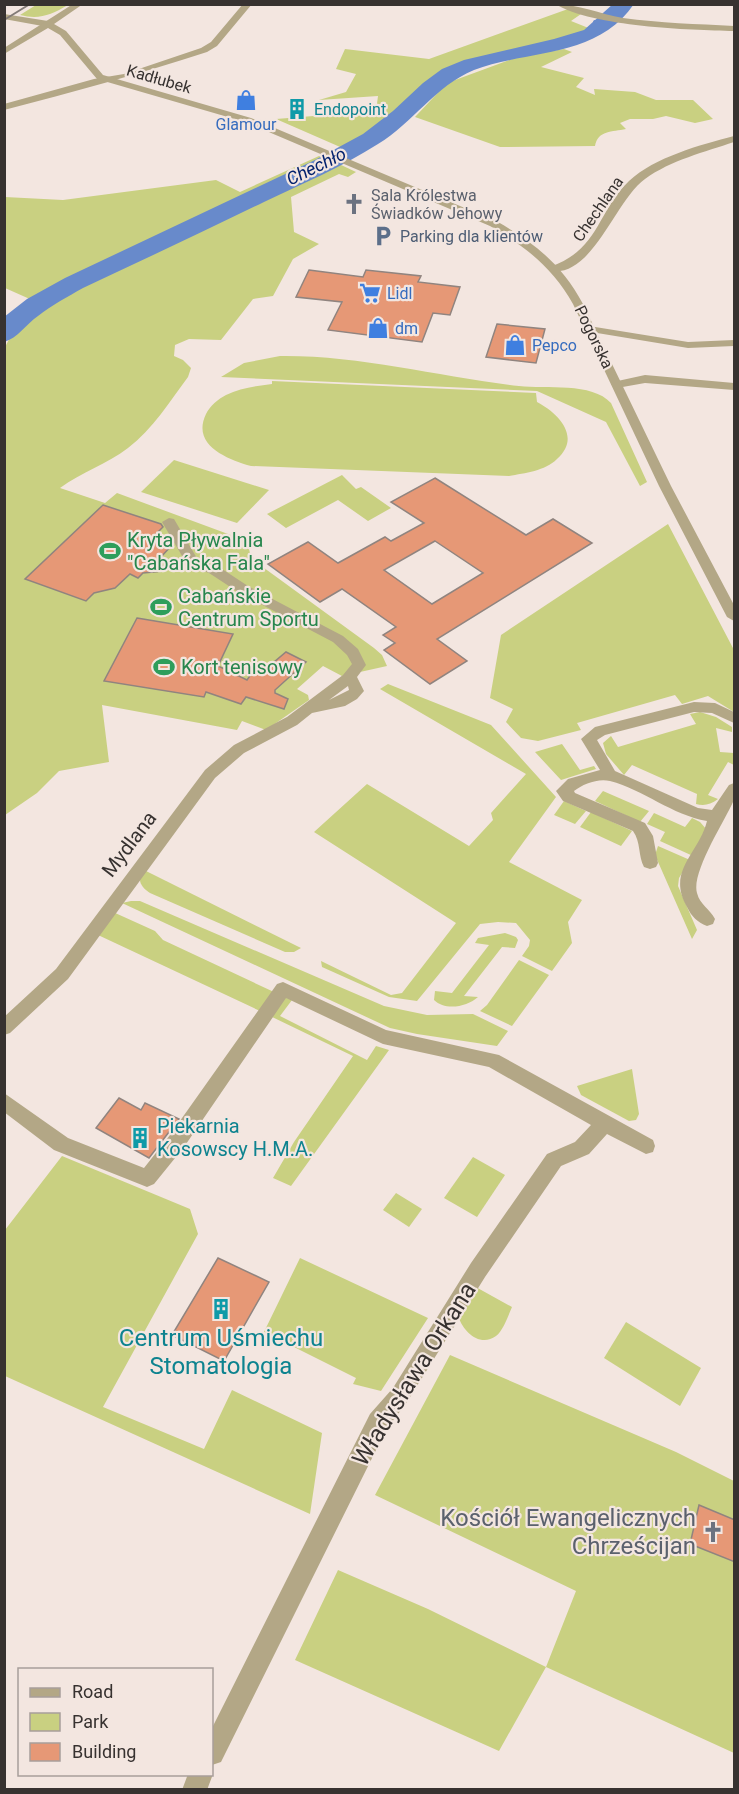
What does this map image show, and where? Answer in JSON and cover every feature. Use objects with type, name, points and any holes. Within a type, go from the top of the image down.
[{"type":"street","points":[[4,52],[79,4]]},
{"type":"street","points":[[4,107],[126,76],[209,47],[248,4]]},
{"type":"street","points":[[559,4],[603,19],[622,22],[735,29]]},
{"type":"street","name":"Kadłubek","points":[[4,16],[48,24],[63,33],[95,73],[107,79],[233,115],[349,161]]},
{"type":"street","name":"Chechlana","points":[[554,269],[572,264],[586,253],[624,194],[642,176],[735,138]]},
{"type":"street","name":"Pogorska","points":[[349,161],[494,224],[524,241],[567,284],[665,486],[735,617]]},
{"type":"street","points":[[589,329],[688,345],[735,344]]},
{"type":"street","points":[[617,384],[634,389],[693,385],[735,387]]},
{"type":"street","name":"Mydlana","points":[[4,1028],[62,974],[210,774],[239,749],[292,721],[348,678],[359,665],[353,652],[338,639],[243,589],[214,570],[193,563],[169,522]]},
{"type":"street","points":[[610,775],[589,739],[600,731],[694,707],[715,708],[735,718]]},
{"type":"street","points":[[650,863],[645,836],[639,827],[569,797],[564,791],[579,781],[610,775],[696,813],[716,816]]},
{"type":"street","points":[[707,919],[700,916],[686,892],[686,884],[695,860],[716,825],[716,816],[735,789]]},
{"type":"street","points":[[4,1101],[61,1144],[147,1178],[177,1141],[283,989],[383,1037],[493,1060],[646,1146]]},
{"type":"street","name":"Władysława Orkana","points":[[213,1751],[378,1422],[400,1395],[478,1270],[554,1160],[582,1148],[607,1123]]},
{"type":"street","points":[[194,1790],[200,1776]]},
{"type":"green space","points":[[36,5],[68,5],[45,16],[20,15]]},
{"type":"green space","points":[[568,9],[581,14],[571,21],[591,29],[562,41],[483,59],[443,73],[373,135],[347,150],[276,119],[376,111],[378,96],[319,100],[346,92],[356,74],[336,69],[345,49],[429,59]]},
{"type":"green space","points":[[564,49],[572,52],[541,67],[584,78],[576,87],[595,95],[594,89],[635,92],[656,100],[693,100],[713,119],[695,123],[666,116],[653,119],[630,119],[620,123],[626,129],[602,134],[595,146],[500,147],[415,117],[447,83],[520,56]]},
{"type":"green space","points":[[319,156],[326,159],[58,284],[32,300],[5,288],[5,197],[63,200],[216,180],[240,192]]},
{"type":"green space","points":[[339,164],[356,172],[348,177],[339,174],[291,197],[294,232],[319,244],[293,259],[273,296],[253,299],[221,340],[189,339],[175,345],[174,356],[183,360],[191,368],[188,377],[161,414],[128,448],[60,488],[105,503],[117,493],[247,541],[250,553],[260,565],[374,648],[382,655],[387,666],[342,676],[323,666],[297,689],[308,695],[309,700],[266,730],[242,721],[237,730],[102,705],[109,762],[59,771],[37,793],[5,815],[5,347],[14,330],[52,300]]},
{"type":"green space","points":[[280,356],[340,359],[519,386],[581,389],[592,392],[603,396],[611,403],[647,482],[640,486],[606,422],[537,391],[221,377],[244,363]]},
{"type":"green space","points":[[272,381],[536,393],[537,402],[552,412],[564,426],[567,442],[564,451],[547,466],[509,476],[251,466],[222,455],[214,449],[203,434],[206,414],[212,406],[231,393],[272,384]]},
{"type":"green space","points":[[174,460],[269,490],[237,523],[141,492]]},
{"type":"green space","points":[[342,475],[356,489],[361,487],[391,508],[368,521],[338,500],[286,528],[267,514]]},
{"type":"green space","points":[[668,524],[734,650],[734,712],[708,696],[682,704],[675,695],[577,723],[581,730],[538,741],[521,738],[506,722],[513,709],[490,698],[501,635]]},
{"type":"green space","points":[[388,684],[491,725],[556,797],[509,862],[582,900],[568,922],[572,943],[552,971],[522,956],[530,940],[516,923],[498,922],[480,924],[417,1001],[389,997],[322,967],[321,961],[391,995],[402,993],[456,923],[314,832],[367,784],[469,846],[493,820],[491,813],[526,774],[380,689]]},
{"type":"green space","points":[[700,712],[716,717],[732,727],[732,732],[716,728],[720,752],[734,753],[734,765],[728,762],[708,795],[718,799],[712,803],[696,804],[697,794],[632,765],[624,775],[606,754],[603,743],[611,736],[618,747],[696,724],[690,714]]},
{"type":"green space","points":[[562,744],[580,770],[594,766],[596,769],[561,780],[535,752]]},
{"type":"green space","points":[[603,791],[649,811],[640,822],[595,801]]},
{"type":"green space","points":[[564,801],[586,811],[575,824],[554,815]]},
{"type":"green space","points":[[591,812],[632,831],[621,846],[580,827]]},
{"type":"green space","points":[[654,813],[685,827],[692,818],[700,822],[707,830],[693,856],[660,841],[665,832],[647,824]]},
{"type":"green space","points":[[658,846],[690,860],[679,878],[678,886],[697,930],[692,939],[655,855]]},
{"type":"green space","points":[[144,870],[301,948],[294,952],[285,952],[150,893],[140,880]]},
{"type":"green space","points":[[140,901],[384,1006],[427,1015],[473,1014],[508,1031],[497,1046],[390,1028],[122,903]]},
{"type":"green space","points":[[113,912],[155,931],[163,940],[274,992],[260,1011],[98,935]]},
{"type":"green space","points":[[505,933],[518,940],[515,948],[502,947],[464,996],[478,997],[468,1003],[450,1007],[434,1000],[435,991],[452,993],[489,945],[475,943],[478,938]]},
{"type":"green space","points":[[519,960],[549,975],[512,1026],[480,1011],[487,1005]]},
{"type":"green space","points":[[282,996],[292,1000],[280,1016],[367,1060],[376,1046],[389,1050],[291,1186],[273,1178],[294,1142],[353,1056],[268,1015]]},
{"type":"green space","points":[[632,1069],[639,1114],[636,1120],[629,1121],[581,1095],[577,1086]]},
{"type":"green space","points":[[62,1156],[190,1209],[198,1234],[103,1407],[204,1449],[232,1390],[322,1433],[310,1514],[5,1376],[5,1230]]},
{"type":"green space","points":[[473,1157],[505,1175],[477,1217],[444,1198]]},
{"type":"green space","points":[[396,1193],[422,1209],[409,1227],[383,1210]]},
{"type":"green space","points":[[300,1258],[428,1318],[381,1391],[353,1384],[356,1378],[264,1332]]},
{"type":"green space","points":[[474,1286],[512,1307],[501,1331],[490,1339],[478,1339],[468,1333],[459,1318]]},
{"type":"green space","points":[[626,1322],[701,1368],[680,1406],[604,1358]]},
{"type":"green space","points":[[450,1355],[676,1452],[734,1481],[734,1753],[546,1667],[576,1591],[375,1495]]},
{"type":"green space","points":[[338,1570],[428,1609],[546,1667],[499,1751],[295,1660]]},
{"type":"building","name":"Lidl","points":[[309,270],[363,277],[366,270],[421,276],[418,282],[460,287],[450,315],[433,313],[422,342],[328,330],[342,302],[296,297]]},
{"type":"building","name":"Pepco","points":[[497,324],[545,329],[536,363],[486,357]]},
{"type":"building","points":[[435,478],[526,535],[553,519],[592,543],[437,639],[467,661],[430,684],[384,650],[395,643],[383,635],[396,627],[342,589],[320,602],[268,564],[308,542],[338,563],[385,537],[391,541],[424,523],[391,502]],"holes":[[[435,541],[483,573],[432,604],[384,570]]]},
{"type":"building","name":"Kryta Pływalnia \"Cabańska Fala\"","points":[[103,505],[161,524],[163,527],[152,538],[172,545],[160,558],[163,571],[143,573],[138,578],[130,574],[115,588],[94,593],[86,601],[25,579]]},
{"type":"building","name":"Kort tenisowy","points":[[137,618],[233,634],[218,666],[247,680],[254,670],[261,673],[286,652],[306,662],[275,690],[275,693],[288,699],[284,709],[246,697],[241,704],[206,692],[204,697],[104,681]]},
{"type":"building","name":"Piekarnia Kosowscy H.M.A.","points":[[119,1098],[141,1110],[145,1103],[179,1119],[149,1158],[96,1128]]},
{"type":"building","name":"Centrum Uśmiechu Stomatologia","points":[[218,1258],[269,1282],[224,1361],[172,1335]]},
{"type":"building","name":"Kościół Ewangelicznych Chrześcijan","points":[[699,1505],[735,1520],[735,1562],[690,1544]]},
{"type":"waterway","name":"Chechło","points":[[4,334],[27,311],[65,288],[323,165],[371,139],[401,116],[430,87],[449,73],[471,64],[559,44],[591,34],[625,4]]},
{"type":"waterway","name":"Chechło","points":[[595,22],[602,26]]},
{"type":"railway","points":[[4,20],[30,4]]},
{"type":"place","name":"Glamour","points":[[246,100]]},
{"type":"place","name":"Endopoint","points":[[297,109]]},
{"type":"place","name":"Sala Królestwa Świadków Jehowy","points":[[354,204]]},
{"type":"place","name":"Parking dla klientów","points":[[383,236]]},
{"type":"place","name":"Lidl","points":[[370,293]]},
{"type":"place","name":"dm","points":[[378,328]]},
{"type":"place","name":"Pepco","points":[[515,345]]},
{"type":"place","name":"Kryta Pływalnia \"Cabańska Fala\"","points":[[110,551]]},
{"type":"place","name":"Cabańskie Centrum Sportu","points":[[161,607]]},
{"type":"place","name":"Kort tenisowy","points":[[164,667]]},
{"type":"place","name":"Piekarnia Kosowscy H.M.A.","points":[[140,1138]]},
{"type":"place","name":"Centrum Uśmiechu Stomatologia","points":[[221,1309]]},
{"type":"place","name":"Kościół Ewangelicznych Chrześcijan","points":[[713,1532]]}]
